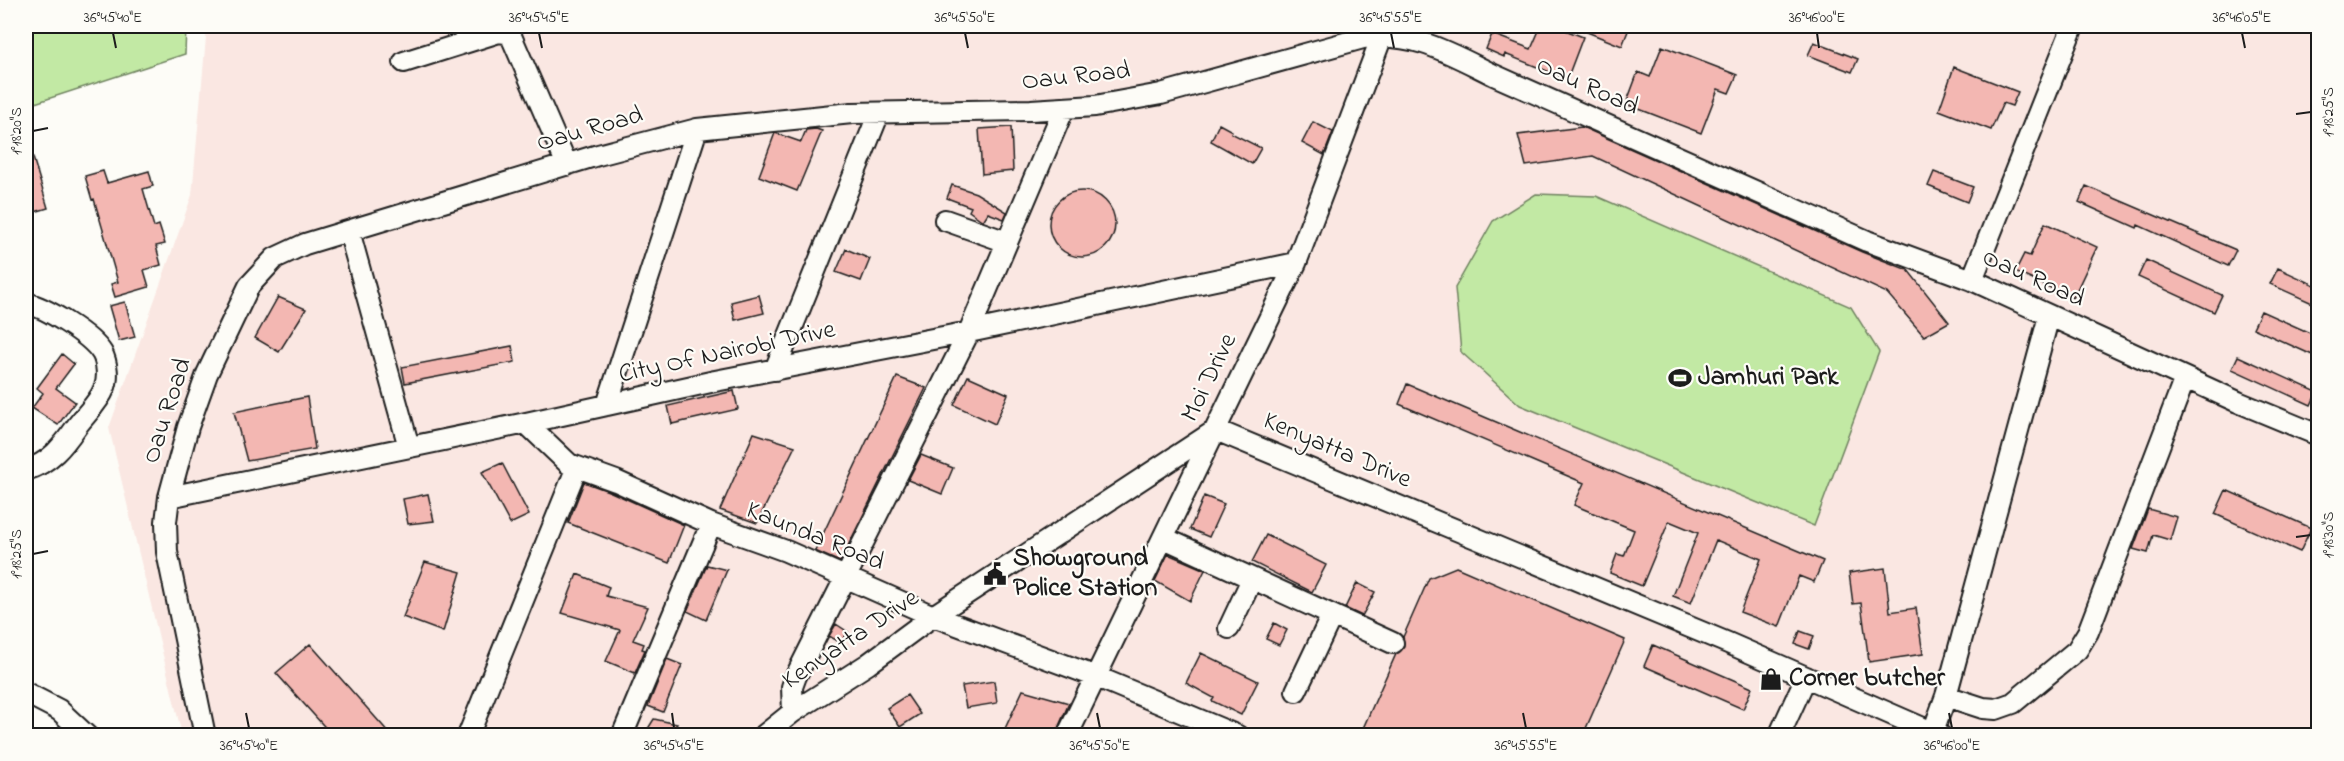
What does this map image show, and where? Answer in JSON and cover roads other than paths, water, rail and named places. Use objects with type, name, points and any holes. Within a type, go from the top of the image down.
[{"type":"street","points":[[1972,280],[2073,26]]},
{"type":"street","points":[[404,62],[499,32],[511,36],[567,165]]},
{"type":"street","name":"Oau Road","points":[[205,735],[167,552],[166,522],[169,497],[203,383],[249,286],[275,258],[289,250],[567,165],[697,129],[807,116],[1095,106],[1161,94],[1347,42],[1382,36],[1411,39],[1438,48],[1867,241],[1972,280],[2185,378],[2319,435]]},
{"type":"street","name":"Moi Drive","points":[[1067,735],[1296,263],[1382,36]]},
{"type":"street","points":[[793,712],[792,687],[796,675],[969,332],[1064,108]]},
{"type":"street","points":[[774,370],[879,113]]},
{"type":"street","points":[[607,405],[697,129]]},
{"type":"street","points":[[945,220],[1006,242]]},
{"type":"street","points":[[349,231],[409,447]]},
{"type":"street","name":"City Of Nairobi Drive","points":[[169,497],[1296,263]]},
{"type":"street","points":[[26,303],[52,312],[93,343],[102,354],[107,372],[105,389],[57,453],[28,466]]},
{"type":"street","points":[[1937,734],[2049,316]]},
{"type":"street","points":[[1946,696],[1983,708],[1996,709],[2013,703],[2077,650],[2088,632],[2185,378]]},
{"type":"street","name":"Kaunda Road","points":[[526,423],[563,461],[576,467],[616,481],[711,524],[786,551],[933,616],[1097,677],[1238,735]]},
{"type":"street","name":"Kenyatta Drive","points":[[763,735],[793,712],[868,664],[933,616],[1216,430],[1728,643],[1937,734]]},
{"type":"street","points":[[468,735],[576,467]]},
{"type":"street","points":[[622,735],[711,524]]},
{"type":"street","points":[[1164,538],[1393,643]]},
{"type":"street","points":[[1229,628],[1252,579]]},
{"type":"street","points":[[1296,691],[1332,615]]},
{"type":"street","points":[[1779,735],[1806,677]]},
{"type":"street","points":[[26,693],[59,710],[87,735]]},
{"type":"place","name":"Jamhuri Park","points":[[1680,378]]},
{"type":"place","name":"Showground Police Station","points":[[995,574]]},
{"type":"place","name":"Corner butcher","points":[[1771,679]]}]
